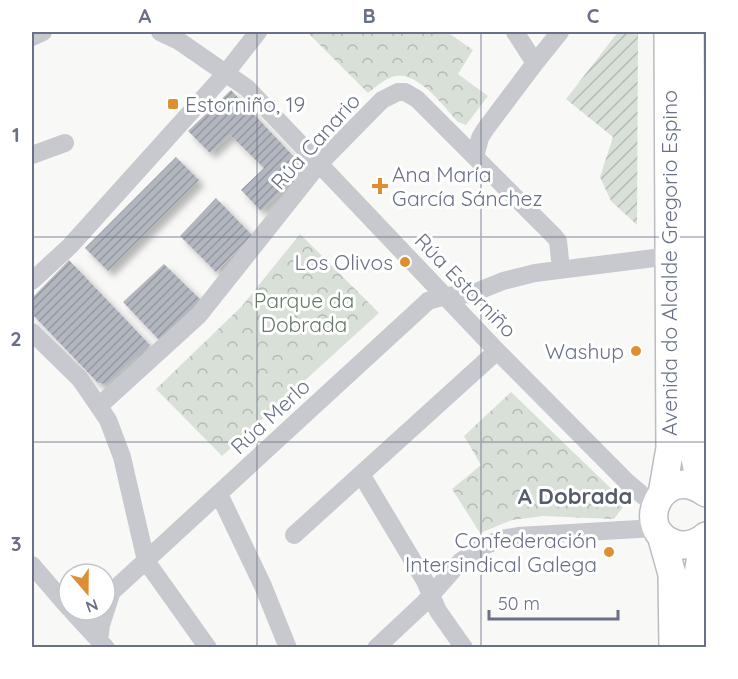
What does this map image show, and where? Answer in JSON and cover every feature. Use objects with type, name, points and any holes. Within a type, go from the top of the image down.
[{"type":"main road","name":"Avenida do Alcalde Gregorio Espino","points":[[659,531],[654,510],[670,448],[690,261],[668,32]]},
{"type":"main road","name":"Avenida do Alcalde Gregorio Espino","points":[[690,32],[693,448],[697,468],[706,492]]},
{"type":"main road","points":[[659,497],[672,486],[685,484],[697,486],[706,492]]},
{"type":"main road","points":[[659,531],[670,542],[682,545],[694,544],[705,537]]},
{"type":"main road","points":[[659,531],[672,574],[673,648]]},
{"type":"main road","points":[[697,648],[698,574],[705,537]]},
{"type":"street","points":[[32,37],[43,32]]},
{"type":"street","name":"Rúa Estorniño","points":[[160,32],[179,41],[247,88],[497,351],[628,483],[646,498],[659,497]]},
{"type":"street","points":[[32,280],[70,246],[225,74],[258,32]]},
{"type":"street","points":[[515,32],[535,63]]},
{"type":"street","points":[[475,157],[484,131],[560,32]]},
{"type":"street","name":"Rúa Canario","points":[[99,406],[199,315],[319,164],[382,100],[398,92],[411,94],[417,99],[558,241],[561,269]]},
{"type":"street","points":[[32,155],[65,143]]},
{"type":"street","name":"Rúa Merlo","points":[[117,588],[428,301],[444,296],[471,294],[503,281],[561,269],[690,261]]},
{"type":"street","points":[[465,317],[471,294]]},
{"type":"street","points":[[32,332],[80,379],[108,420],[122,457],[146,561],[208,648]]},
{"type":"street","points":[[294,535],[497,351]]},
{"type":"street","points":[[361,474],[431,594],[438,611],[465,648]]},
{"type":"street","points":[[219,494],[263,586],[288,648]]},
{"type":"street","points":[[376,648],[461,561],[484,546],[501,539],[518,536],[659,531]]},
{"type":"street","points":[[32,566],[57,594]]},
{"type":"street","points":[[83,622],[103,644]]},
{"type":"street","name":"Rúa Merlo","points":[[102,622],[103,644]]},
{"type":"green space","points":[[307,32],[447,32],[473,50],[458,74],[488,96],[466,125],[458,122],[422,85],[405,76],[388,79],[368,93]]},
{"type":"green space","points":[[618,32],[638,32],[637,225],[611,201],[600,177],[613,137],[566,99]]},
{"type":"green space","points":[[704,32],[706,32],[706,190],[700,190]]},
{"type":"green space","name":"Parque da Dobrada","points":[[300,234],[379,313],[222,456],[156,389],[242,306]]},
{"type":"green space","points":[[511,392],[626,503],[614,519],[544,516],[512,520],[480,533],[452,489],[481,465],[464,436]]},
{"type":"building","points":[[231,90],[298,161],[296,177],[261,211],[241,190],[264,168],[230,135],[210,153],[188,131]]},
{"type":"building","points":[[176,157],[199,180],[108,271],[85,248]]},
{"type":"building","points":[[216,198],[252,235],[216,272],[180,236]]},
{"type":"building","points":[[69,260],[150,345],[107,384],[98,383],[32,314],[32,298]]},
{"type":"building","points":[[164,264],[203,302],[161,342],[123,302]]},
{"type":"place","name":"Estorniño, 19","points":[[173,104]]},
{"type":"place","name":"Ana María García Sánchez","points":[[380,186]]},
{"type":"place","name":"Los Olivos","points":[[405,262]]},
{"type":"place","name":"Washup","points":[[636,351]]},
{"type":"place","name":"Confederación Intersindical Galega","points":[[609,552]]},
{"type":"district","name":"A Dobrada","points":[[575,496]]}]
